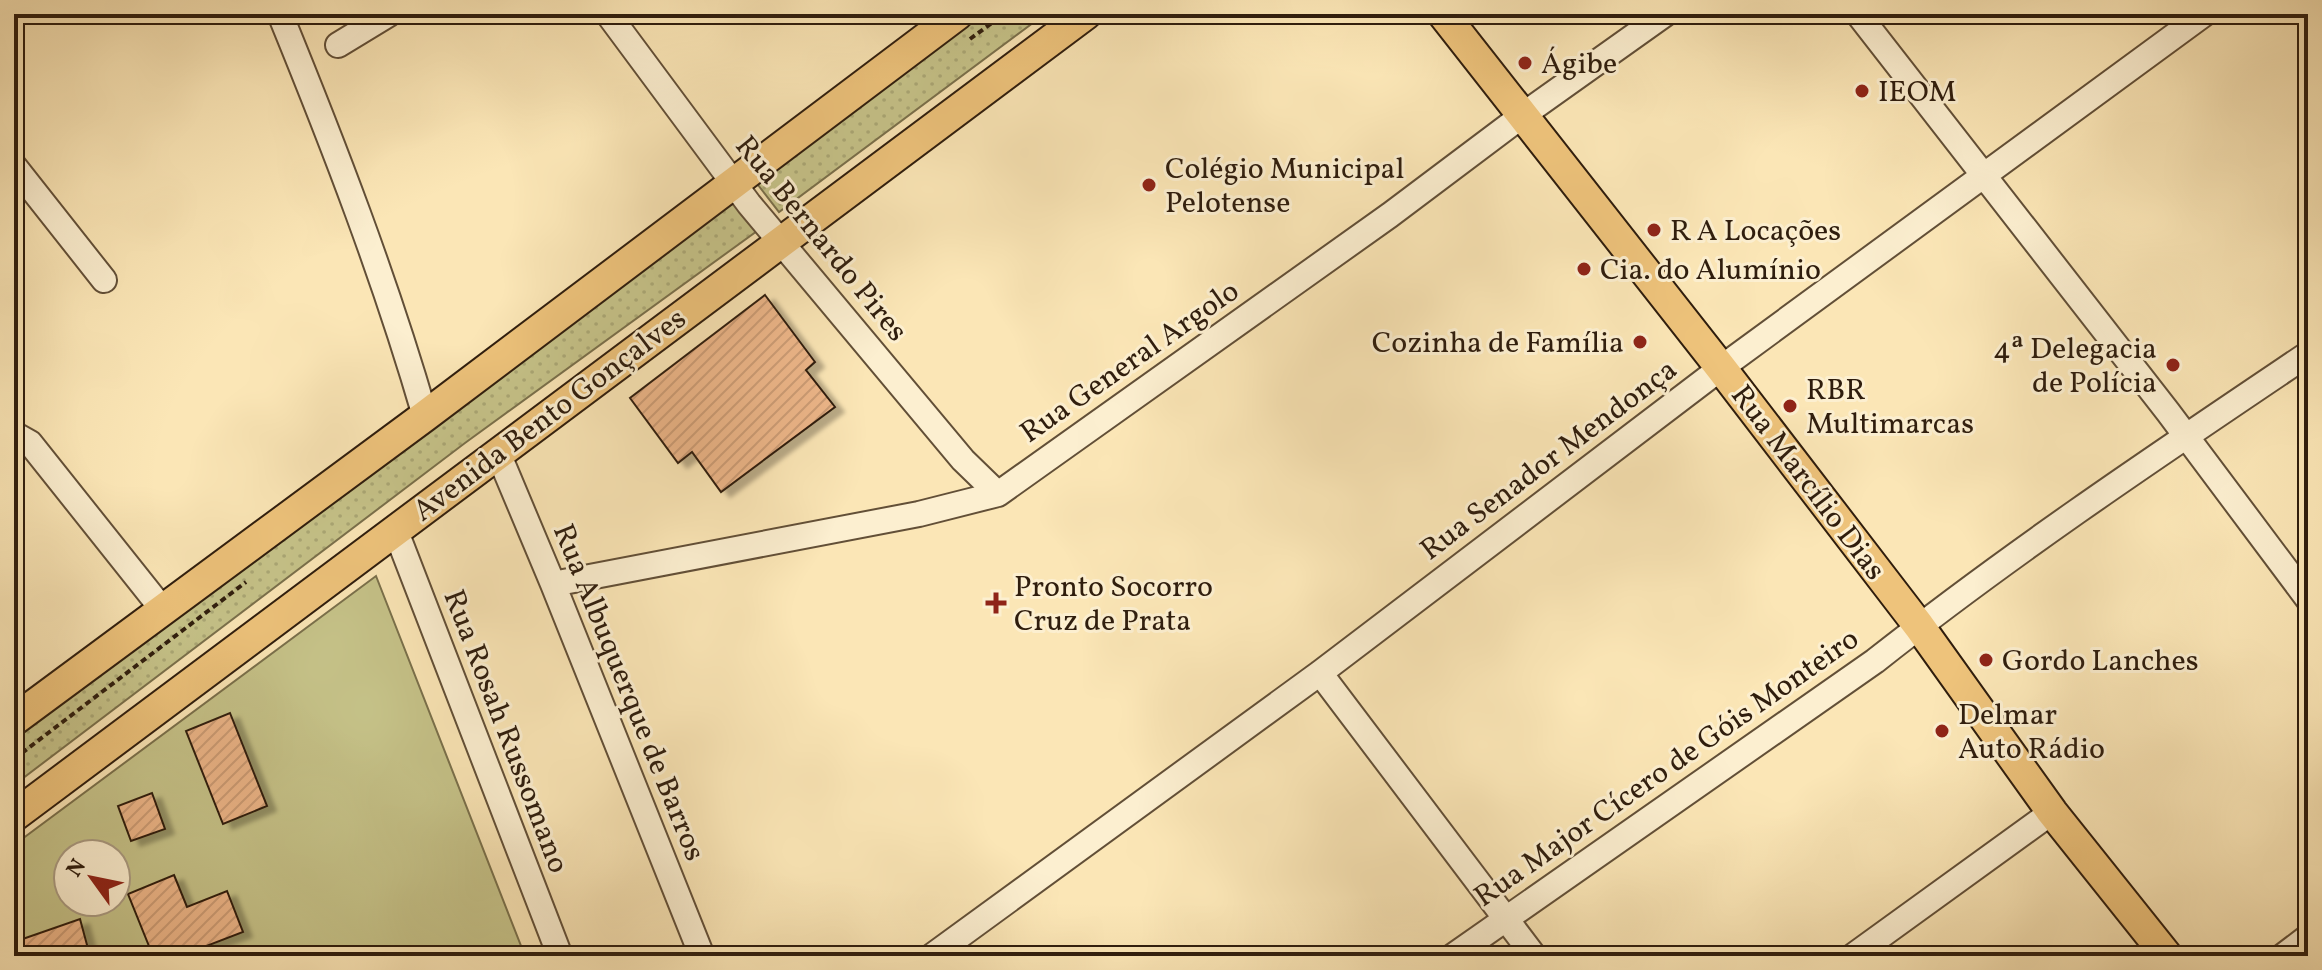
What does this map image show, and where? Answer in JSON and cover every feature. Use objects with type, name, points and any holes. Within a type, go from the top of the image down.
[{"type":"main road","points":[[14,720],[425,416],[958,14]]},
{"type":"main road","name":"Avenida Bento Gonçalves","points":[[14,816],[1086,14]]},
{"type":"main road","name":"Rua Marcílio Dias","points":[[1443,14],[1721,368],[1919,626],[2052,812],[2167,956]]},
{"type":"street","points":[[280,14],[341,164],[398,324],[425,416]]},
{"type":"street","points":[[338,45],[389,14]]},
{"type":"street","name":"Rua Bernardo Pires","points":[[608,14],[780,242],[963,460],[998,494]]},
{"type":"street","name":"Rua General Argolo","points":[[553,584],[919,514],[998,494],[1390,215],[1665,14]]},
{"type":"street","points":[[1858,14],[2308,599]]},
{"type":"street","name":"Rua Senador Mendonça","points":[[932,956],[1320,673],[1721,368],[2204,14]]},
{"type":"street","points":[[14,166],[104,280]]},
{"type":"street","name":"Rua Major Cícero de Góis Monteiro","points":[[1453,956],[1875,661],[1919,626],[2185,436],[2308,354]]},
{"type":"street","points":[[14,434],[30,443],[163,610]]},
{"type":"street","name":"Rua Albuquerque de Barros","points":[[498,453],[702,956]]},
{"type":"street","name":"Rua Rosah Russomano","points":[[395,529],[560,956]]},
{"type":"street","points":[[1320,673],[1534,956]]},
{"type":"street","points":[[1853,956],[2052,812]]},
{"type":"street","points":[[2283,956],[2308,937]]},
{"type":"shaded area","points":[[969,14],[1045,14],[779,212],[751,176]]},
{"type":"shaded area","points":[[729,196],[757,231],[465,443],[14,785],[14,724]]},
{"type":"shaded area","points":[[376,576],[525,956],[14,956],[14,845]]},
{"type":"building","points":[[765,295],[815,362],[806,370],[835,407],[721,492],[692,452],[678,463],[630,398]]},
{"type":"building","points":[[230,713],[267,806],[223,824],[186,731]]},
{"type":"building","points":[[152,793],[165,829],[132,841],[118,806]]},
{"type":"building","points":[[174,875],[187,907],[227,891],[243,932],[201,948],[204,956],[153,956],[132,904],[132,892]]},
{"type":"building","points":[[80,919],[90,956],[14,956],[14,942]]},
{"type":"place","name":"Ágibe","points":[[1525,63]]},
{"type":"place","name":"IEOM","points":[[1862,91]]},
{"type":"place","name":"Colégio Municipal Pelotense","points":[[1149,185]]},
{"type":"place","name":"R A Locações","points":[[1654,230]]},
{"type":"place","name":"Cia. do Alumínio","points":[[1584,269]]},
{"type":"place","name":"Cozinha de Família","points":[[1640,342]]},
{"type":"place","name":"4ª Delegacia de Polícia","points":[[2173,365]]},
{"type":"place","name":"RBR Multimarcas","points":[[1790,406]]},
{"type":"place","name":"Pronto Socorro Cruz de Prata","points":[[996,603]]},
{"type":"place","name":"Gordo Lanches","points":[[1986,660]]},
{"type":"place","name":"Delmar Auto Rádio","points":[[1942,731]]}]
